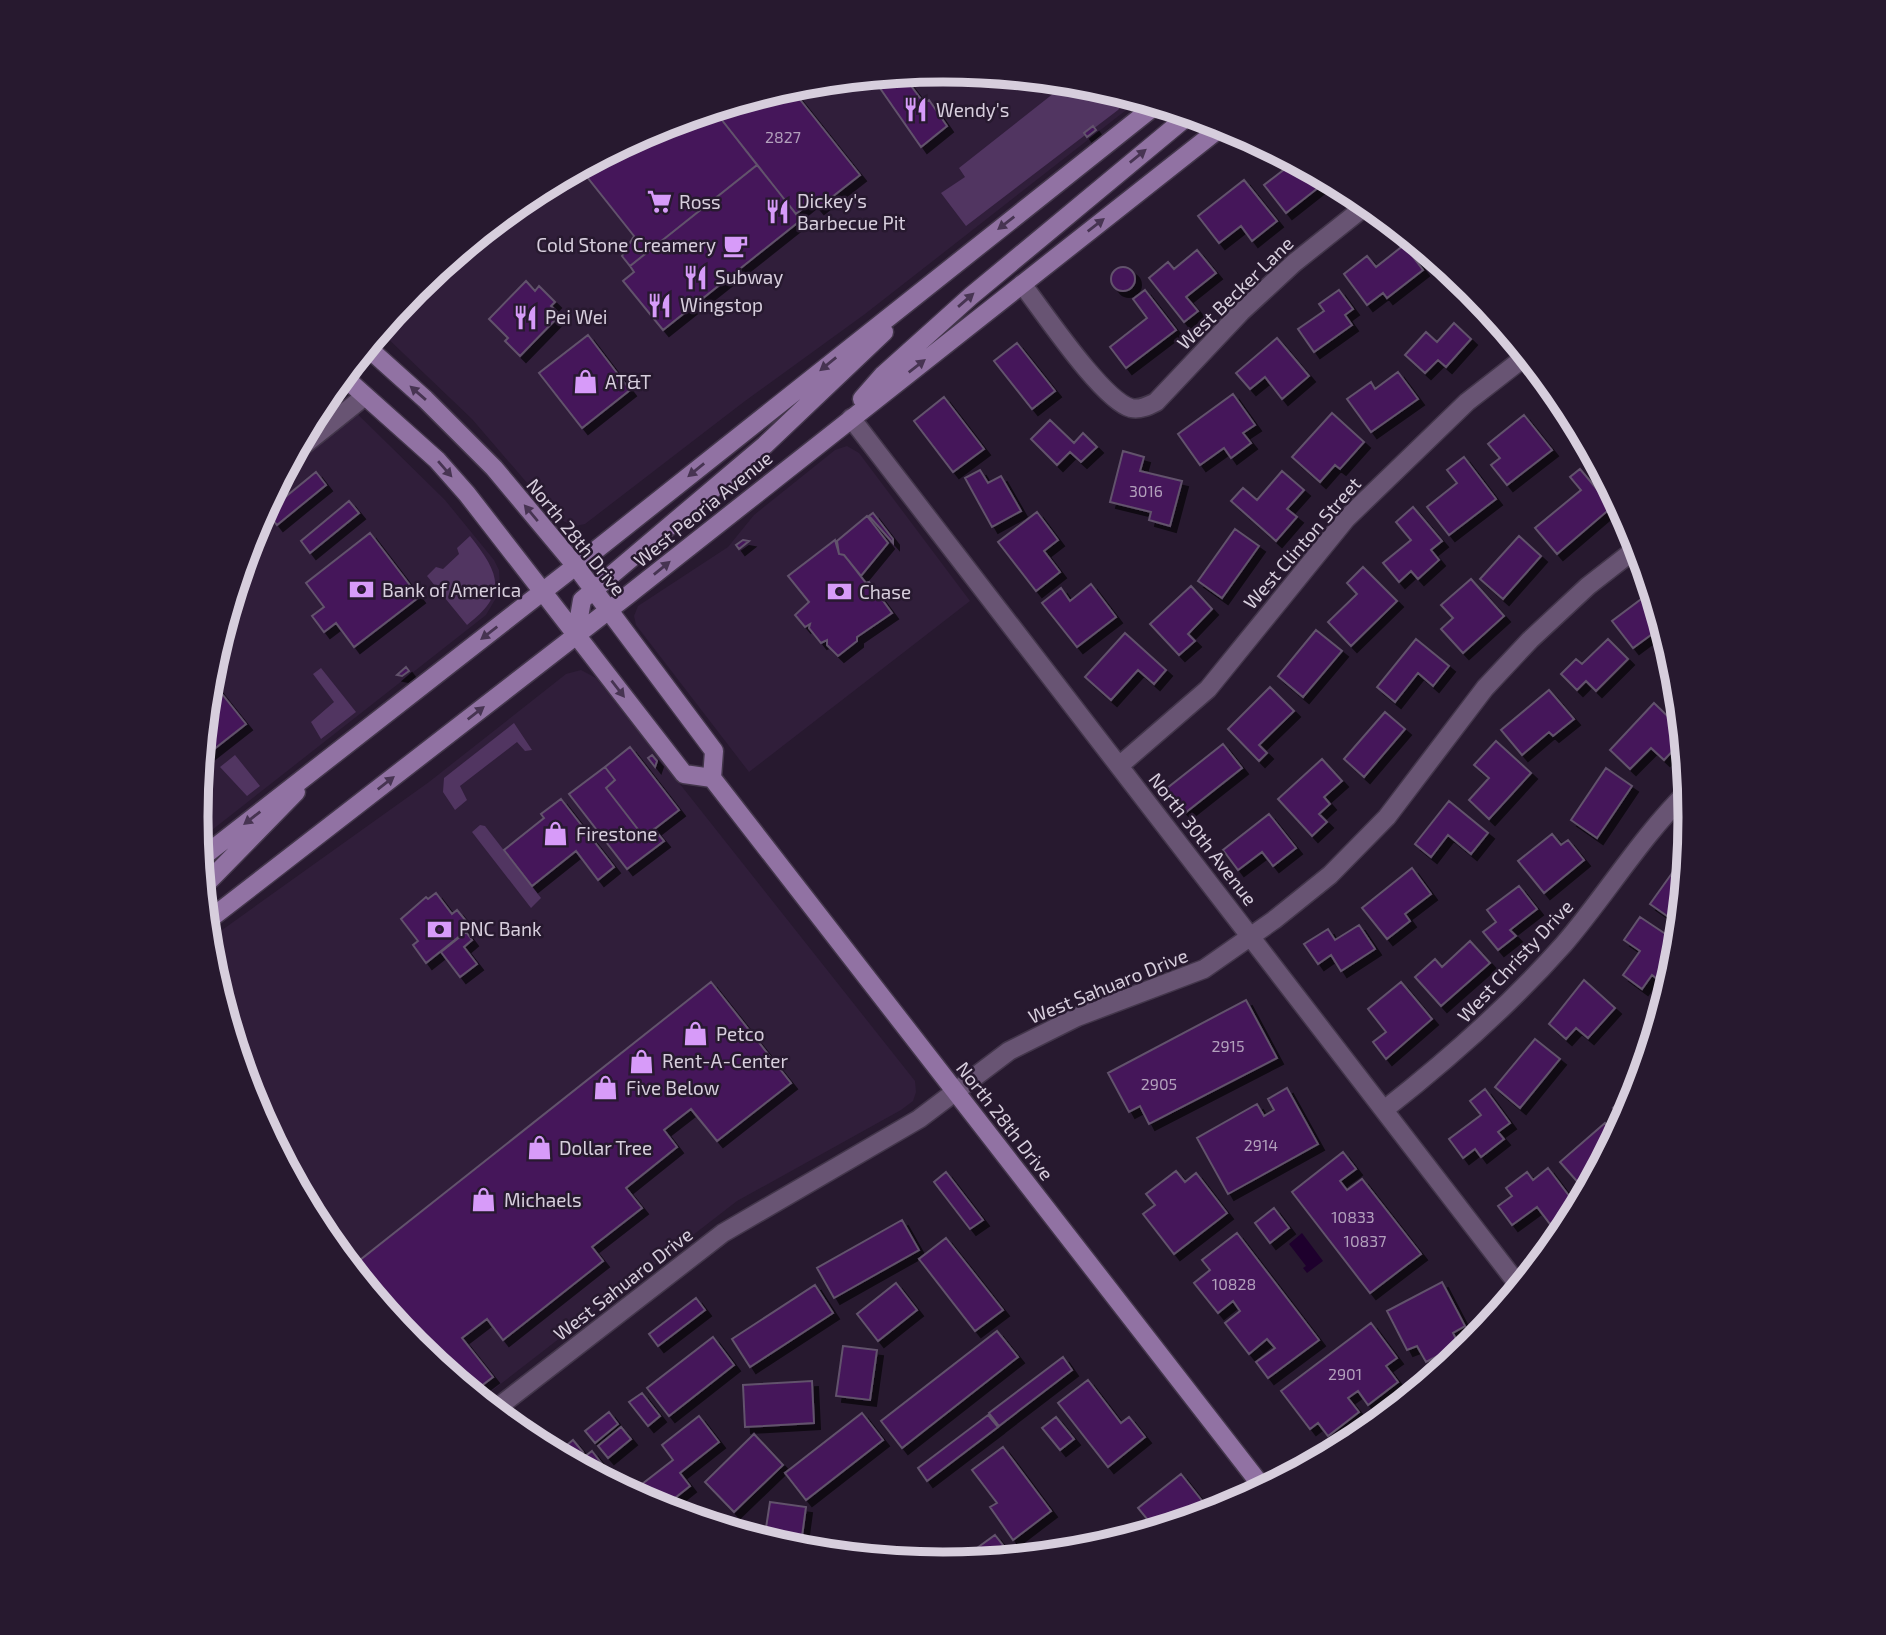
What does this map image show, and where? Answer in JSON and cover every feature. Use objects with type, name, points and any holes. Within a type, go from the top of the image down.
[{"type":"main road","name":"West Peoria Avenue","points":[[209,852],[1148,111]]},
{"type":"main road","points":[[850,418],[863,396],[920,341],[1181,122]]},
{"type":"main road","name":"West Peoria Avenue","points":[[214,915],[608,610],[1213,134]]},
{"type":"main road","points":[[576,635],[582,600],[765,445],[869,348],[913,297]]},
{"type":"main road","name":"North 28th Drive","points":[[374,353],[471,443],[575,565],[714,751],[712,778],[1258,1481]]},
{"type":"main road","points":[[351,383],[437,460],[684,774],[712,778]]},
{"type":"main road","points":[[210,880],[287,804],[316,767]]},
{"type":"street","name":"West Becker Lane","points":[[1021,284],[1107,393],[1132,409],[1156,402],[1241,312],[1294,263],[1359,211]]},
{"type":"street","name":"West Clinton Street","points":[[1119,766],[1208,688],[1346,519],[1467,402],[1519,361]]},
{"type":"street","points":[[315,436],[365,396]]},
{"type":"street","name":"North 30th Avenue","points":[[850,418],[1514,1280]]},
{"type":"street","name":"West Sahuaro Drive","points":[[501,1405],[723,1233],[869,1150],[1009,1051],[1077,1017],[1204,969],[1252,936],[1330,875],[1387,817],[1485,688],[1588,586],[1629,554]]},
{"type":"street","name":"West Christy Drive","points":[[1384,1110],[1463,1047],[1536,975],[1566,942],[1635,849],[1678,802]]},
{"type":"shaded area","points":[[895,84],[991,84],[1086,96],[1131,106],[865,314],[745,401],[585,524],[575,526],[558,519],[472,419],[387,337],[423,298],[495,234],[575,181],[618,158],[707,121],[753,107],[800,96]]},
{"type":"shaded area","points":[[1056,92],[1123,105],[966,226],[941,193],[965,177],[959,168]]},
{"type":"shaded area","points":[[340,397],[445,500],[494,560],[499,570],[500,591],[486,615],[208,833],[209,769],[214,722],[233,627],[264,536],[284,492],[306,450]]},
{"type":"shaded area","points":[[847,446],[859,453],[970,601],[749,772],[636,625],[634,616],[638,606],[728,547],[754,515],[835,450]]},
{"type":"shaded area","points":[[470,536],[488,561],[495,582],[489,603],[467,625],[427,576],[436,567],[443,569],[459,554],[457,548]]},
{"type":"shaded area","points":[[321,668],[356,712],[321,739],[311,722],[334,702],[313,674]]},
{"type":"shaded area","points":[[581,670],[596,678],[915,1081],[916,1092],[913,1101],[901,1110],[737,1201],[487,1394],[423,1337],[390,1302],[332,1226],[306,1185],[264,1099],[247,1054],[233,1008],[217,933],[429,782],[566,674]]},
{"type":"shaded area","points":[[514,723],[532,750],[525,751],[517,742],[460,786],[467,800],[455,810],[443,792],[444,778]]},
{"type":"shaded area","points":[[235,755],[260,786],[247,796],[220,767]]},
{"type":"shaded area","points":[[480,825],[485,826],[541,898],[531,908],[472,832]]},
{"type":"shaded area","points":[[1302,1233],[1323,1261],[1307,1273],[1303,1268],[1306,1266],[1289,1244]]},
{"type":"building","name":"Wendy's","points":[[909,83],[924,103],[929,100],[947,126],[921,147],[878,86]]},
{"type":"building","points":[[798,97],[860,175],[818,208],[812,201],[796,214],[720,117]]},
{"type":"building","name":"Ross","points":[[720,117],[757,165],[630,266],[622,256],[634,236],[586,175],[662,138]]},
{"type":"building","points":[[1093,126],[1096,130],[1087,137],[1084,133]]},
{"type":"building","points":[[757,165],[801,220],[663,330],[623,281],[634,272],[630,266]]},
{"type":"building","points":[[1286,168],[1320,186],[1286,213],[1264,185]]},
{"type":"building","points":[[1244,180],[1277,221],[1252,241],[1241,226],[1219,243],[1198,216]]},
{"type":"building","points":[[1404,245],[1423,270],[1387,298],[1383,293],[1367,305],[1344,274],[1367,256],[1376,267]]},
{"type":"building","points":[[1197,250],[1216,273],[1186,297],[1198,311],[1184,322],[1149,278],[1168,262],[1174,269]]},
{"type":"building","points":[[1123,267],[1132,270],[1135,279],[1132,288],[1123,291],[1114,288],[1111,279],[1114,270]]},
{"type":"building","name":"Pei Wei","points":[[526,281],[535,291],[539,286],[555,302],[551,306],[560,315],[520,356],[505,341],[508,338],[489,319]]},
{"type":"building","points":[[1145,290],[1176,330],[1126,368],[1110,347],[1147,318],[1133,299]]},
{"type":"building","points":[[1339,290],[1353,309],[1345,315],[1352,325],[1314,352],[1298,329],[1324,311],[1319,304]]},
{"type":"building","points":[[1454,323],[1471,339],[1446,367],[1438,360],[1425,373],[1405,355],[1426,332],[1437,342]]},
{"type":"building","name":"AT&T","points":[[588,335],[630,390],[582,428],[539,373]]},
{"type":"building","points":[[1277,338],[1309,376],[1282,399],[1265,377],[1250,389],[1236,373]]},
{"type":"building","points":[[1017,343],[1055,391],[1032,409],[994,361]]},
{"type":"building","points":[[1398,372],[1418,399],[1371,432],[1347,399],[1371,382],[1375,389]]},
{"type":"building","points":[[1233,394],[1255,425],[1243,433],[1251,443],[1231,458],[1224,448],[1200,465],[1178,434]]},
{"type":"building","points":[[944,397],[984,449],[953,472],[914,421]]},
{"type":"building","points":[[1332,413],[1364,442],[1340,469],[1335,465],[1320,482],[1292,457]]},
{"type":"building","points":[[1524,415],[1552,450],[1507,485],[1491,465],[1500,458],[1488,444]]},
{"type":"building","points":[[1050,420],[1074,443],[1083,433],[1097,447],[1081,462],[1070,452],[1057,465],[1031,439]]},
{"type":"building","points":[[1123,451],[1144,457],[1140,471],[1182,481],[1170,526],[1149,520],[1151,512],[1110,502]]},
{"type":"building","points":[[1464,457],[1496,499],[1449,535],[1427,507],[1457,483],[1447,470]]},
{"type":"building","points":[[1580,469],[1605,499],[1610,509],[1557,554],[1535,528],[1581,490],[1570,477]]},
{"type":"building","points":[[980,470],[988,483],[1001,476],[1021,511],[992,527],[965,478]]},
{"type":"building","points":[[1282,471],[1304,490],[1287,509],[1297,517],[1276,541],[1231,501],[1243,488],[1257,500]]},
{"type":"building","points":[[316,472],[326,485],[277,525],[272,518],[280,502]]},
{"type":"building","points":[[349,501],[359,513],[310,553],[301,541]]},
{"type":"building","points":[[1413,507],[1442,541],[1431,550],[1439,560],[1418,579],[1411,571],[1399,582],[1383,563],[1411,540],[1396,522]]},
{"type":"building","points":[[1037,512],[1058,540],[1044,551],[1060,572],[1036,591],[998,542]]},
{"type":"building","points":[[873,513],[893,539],[893,543],[869,516]]},
{"type":"building","points":[[867,516],[888,543],[861,576],[844,555],[839,554],[837,541]]},
{"type":"building","points":[[1235,529],[1259,546],[1222,598],[1198,581]]},
{"type":"building","name":"Bank of America","points":[[370,533],[419,597],[354,647],[336,623],[324,632],[312,616],[324,607],[306,583]]},
{"type":"building","points":[[1519,536],[1541,556],[1503,599],[1480,579]]},
{"type":"building","points":[[743,540],[749,541],[739,549],[736,545]]},
{"type":"building","name":"Chase","points":[[835,540],[839,554],[844,555],[866,583],[869,582],[892,613],[857,637],[857,641],[838,656],[827,645],[827,640],[821,643],[809,628],[810,624],[805,627],[795,615],[809,602],[788,576]]},
{"type":"building","points":[[1363,567],[1397,601],[1351,646],[1328,622],[1357,594],[1347,583]]},
{"type":"building","points":[[1471,579],[1504,616],[1463,653],[1441,629],[1453,618],[1441,605]]},
{"type":"building","points":[[1091,584],[1116,617],[1077,647],[1042,603],[1061,588],[1070,601]]},
{"type":"building","points":[[1191,586],[1212,609],[1188,634],[1195,641],[1179,655],[1150,624]]},
{"type":"building","points":[[1644,597],[1654,632],[1633,648],[1612,621]]},
{"type":"building","points":[[1316,630],[1342,651],[1303,697],[1278,676]]},
{"type":"building","points":[[1125,633],[1166,670],[1154,684],[1138,670],[1111,700],[1085,677]]},
{"type":"building","points":[[1416,639],[1449,666],[1433,686],[1418,673],[1395,702],[1377,687]]},
{"type":"building","points":[[1608,639],[1628,659],[1596,691],[1586,681],[1577,690],[1561,674],[1576,659],[1582,664]]},
{"type":"building","points":[[406,667],[409,671],[402,676],[397,675]]},
{"type":"building","points":[[1270,687],[1294,711],[1259,745],[1267,753],[1259,761],[1228,729]]},
{"type":"building","points":[[1549,690],[1574,719],[1553,736],[1549,732],[1522,755],[1501,730]]},
{"type":"building","points":[[219,691],[246,724],[211,752]]},
{"type":"building","points":[[1654,703],[1672,720],[1675,749],[1664,760],[1651,748],[1630,769],[1610,750]]},
{"type":"building","points":[[1385,712],[1405,729],[1364,777],[1344,759]]},
{"type":"building","points":[[1496,741],[1531,773],[1489,819],[1469,800],[1489,778],[1474,765]]},
{"type":"building","points":[[1223,744],[1242,768],[1185,813],[1166,789]]},
{"type":"building","points":[[630,747],[679,810],[644,837],[606,788],[615,780],[605,767]]},
{"type":"building","points":[[652,755],[657,761],[655,767],[648,758]]},
{"type":"building","points":[[1322,759],[1342,781],[1324,797],[1330,804],[1319,814],[1327,822],[1312,836],[1278,799]]},
{"type":"building","points":[[605,767],[615,780],[606,788],[644,837],[654,829],[664,841],[627,869],[569,794]]},
{"type":"building","points":[[1606,768],[1632,786],[1597,838],[1571,820]]},
{"type":"building","name":"Firestone","points":[[561,799],[614,867],[598,880],[576,851],[532,886],[504,850],[544,818],[541,814]]},
{"type":"building","points":[[1449,801],[1488,833],[1471,854],[1448,835],[1431,857],[1415,844]]},
{"type":"building","points":[[1269,814],[1296,848],[1273,866],[1262,852],[1238,870],[1223,850]]},
{"type":"building","points":[[1552,834],[1561,845],[1568,840],[1584,860],[1544,893],[1518,861]]},
{"type":"building","points":[[1677,866],[1671,919],[1650,904]]},
{"type":"building","points":[[1412,868],[1431,894],[1405,914],[1410,921],[1387,939],[1362,908]]},
{"type":"building","points":[[1519,886],[1537,909],[1510,930],[1516,936],[1498,950],[1483,932],[1496,922],[1487,910]]},
{"type":"building","name":"PNC Bank","points":[[436,893],[452,914],[457,910],[471,927],[426,963],[413,945],[418,941],[401,919],[426,897],[428,899]]},
{"type":"building","points":[[1640,917],[1668,936],[1659,981],[1652,975],[1642,989],[1623,975],[1640,951],[1624,940]]},
{"type":"building","points":[[1359,925],[1375,949],[1341,971],[1331,955],[1318,964],[1304,944],[1328,929],[1335,940]]},
{"type":"building","points":[[466,932],[472,940],[464,947],[477,964],[460,977],[441,952]]},
{"type":"building","points":[[1470,941],[1490,963],[1441,1006],[1415,977],[1435,959],[1442,967]]},
{"type":"building","points":[[1584,980],[1615,1008],[1588,1038],[1576,1028],[1566,1039],[1549,1024]]},
{"type":"building","points":[[711,982],[791,1083],[717,1141],[691,1109],[664,1130],[677,1147],[626,1188],[642,1208],[592,1247],[603,1261],[503,1340],[487,1319],[462,1338],[493,1377],[479,1388],[423,1337],[358,1262]]},
{"type":"building","points":[[1401,982],[1432,1019],[1386,1059],[1373,1042],[1386,1032],[1368,1009]]},
{"type":"building","points":[[1246,1000],[1277,1058],[1149,1124],[1140,1106],[1129,1112],[1108,1073]]},
{"type":"building","points":[[1535,1039],[1560,1059],[1520,1108],[1495,1087]]},
{"type":"building","points":[[1287,1088],[1318,1144],[1228,1194],[1197,1138],[1257,1104],[1264,1116],[1274,1110],[1268,1099]]},
{"type":"building","points":[[1485,1089],[1510,1123],[1498,1132],[1504,1139],[1481,1157],[1475,1149],[1463,1158],[1449,1139],[1481,1115],[1470,1101]]},
{"type":"building","points":[[1622,1098],[1616,1111],[1613,1108]]},
{"type":"building","points":[[1605,1123],[1609,1128],[1580,1185],[1560,1162]]},
{"type":"building","points":[[1343,1152],[1356,1169],[1340,1181],[1347,1190],[1362,1179],[1421,1254],[1370,1293],[1292,1192]]},
{"type":"building","points":[[1548,1168],[1571,1199],[1560,1217],[1550,1224],[1537,1207],[1512,1225],[1498,1206],[1512,1196],[1506,1188],[1527,1172],[1533,1180]]},
{"type":"building","points":[[1176,1171],[1185,1182],[1196,1173],[1227,1213],[1174,1254],[1143,1214],[1155,1205],[1146,1194]]},
{"type":"building","points":[[946,1172],[983,1220],[970,1229],[934,1182]]},
{"type":"building","points":[[1274,1208],[1289,1228],[1270,1243],[1255,1223]]},
{"type":"building","points":[[902,1220],[919,1250],[834,1298],[817,1268]]},
{"type":"building","points":[[1237,1233],[1319,1340],[1268,1378],[1256,1362],[1275,1348],[1267,1339],[1249,1354],[1225,1323],[1240,1311],[1233,1301],[1218,1313],[1194,1283],[1210,1270],[1202,1260]]},
{"type":"building","points":[[946,1238],[1003,1310],[975,1331],[919,1259]]},
{"type":"building","points":[[1442,1282],[1465,1326],[1453,1333],[1458,1342],[1449,1350],[1426,1362],[1417,1346],[1407,1350],[1387,1311]]},
{"type":"building","points":[[896,1283],[917,1310],[878,1341],[857,1314]]},
{"type":"building","points":[[815,1285],[833,1313],[750,1367],[732,1339]]},
{"type":"building","points":[[696,1298],[705,1310],[658,1346],[649,1334]]},
{"type":"building","points":[[1371,1323],[1397,1358],[1386,1366],[1398,1382],[1368,1405],[1358,1391],[1348,1398],[1359,1412],[1328,1436],[1318,1423],[1310,1429],[1281,1391]]},
{"type":"building","points":[[997,1331],[1018,1357],[902,1448],[881,1421]]},
{"type":"building","points":[[713,1337],[734,1365],[669,1416],[647,1388]]},
{"type":"building","points":[[843,1346],[877,1350],[870,1400],[836,1396]]},
{"type":"building","points":[[1063,1357],[1072,1370],[999,1426],[989,1413]]},
{"type":"building","points":[[1088,1380],[1121,1423],[1129,1417],[1145,1437],[1108,1467],[1058,1403]]},
{"type":"building","points":[[812,1381],[814,1423],[745,1427],[743,1385]]},
{"type":"building","points":[[642,1393],[660,1416],[648,1426],[629,1402]]},
{"type":"building","points":[[609,1412],[618,1424],[595,1443],[585,1431]]},
{"type":"building","points":[[862,1413],[883,1440],[806,1500],[785,1473]]},
{"type":"building","points":[[988,1415],[998,1427],[927,1481],[918,1468]]},
{"type":"building","points":[[699,1416],[719,1442],[680,1473],[690,1486],[672,1501],[639,1486],[673,1460],[662,1445]]},
{"type":"building","points":[[1056,1417],[1074,1439],[1060,1450],[1042,1428]]},
{"type":"building","points":[[621,1427],[631,1439],[608,1458],[598,1446]]},
{"type":"building","points":[[754,1434],[783,1465],[734,1512],[705,1482]]},
{"type":"building","points":[[573,1440],[583,1452],[578,1456],[564,1447]]},
{"type":"building","points":[[1003,1447],[1051,1511],[1013,1540],[990,1507],[997,1503],[972,1470]]},
{"type":"building","points":[[592,1451],[602,1464],[599,1467],[583,1458]]},
{"type":"building","points":[[1181,1474],[1205,1504],[1150,1523],[1138,1508]]},
{"type":"building","points":[[770,1502],[806,1507],[802,1539],[766,1531]]},
{"type":"building","points":[[995,1535],[1006,1549],[991,1551],[972,1552]]},
{"type":"place","name":"Wendy's","points":[[916,110]]},
{"type":"place","name":"Ross","points":[[659,202]]},
{"type":"place","name":"Dickey's Barbecue Pit","points":[[777,212]]},
{"type":"place","name":"Cold Stone Creamery","points":[[736,245]]},
{"type":"place","name":"Subway","points":[[695,277]]},
{"type":"place","name":"Wingstop","points":[[660,305]]},
{"type":"place","name":"Pei Wei","points":[[525,317]]},
{"type":"place","name":"AT&T","points":[[585,382]]},
{"type":"place","name":"Bank of America","points":[[362,590]]},
{"type":"place","name":"Chase","points":[[839,592]]},
{"type":"place","name":"Firestone","points":[[556,834]]},
{"type":"place","name":"PNC Bank","points":[[439,929]]},
{"type":"place","name":"Petco","points":[[696,1034]]},
{"type":"place","name":"Rent-A-Center","points":[[642,1061]]},
{"type":"place","name":"Five Below","points":[[606,1088]]},
{"type":"place","name":"Dollar Tree","points":[[539,1148]]},
{"type":"place","name":"Michaels","points":[[484,1200]]}]
